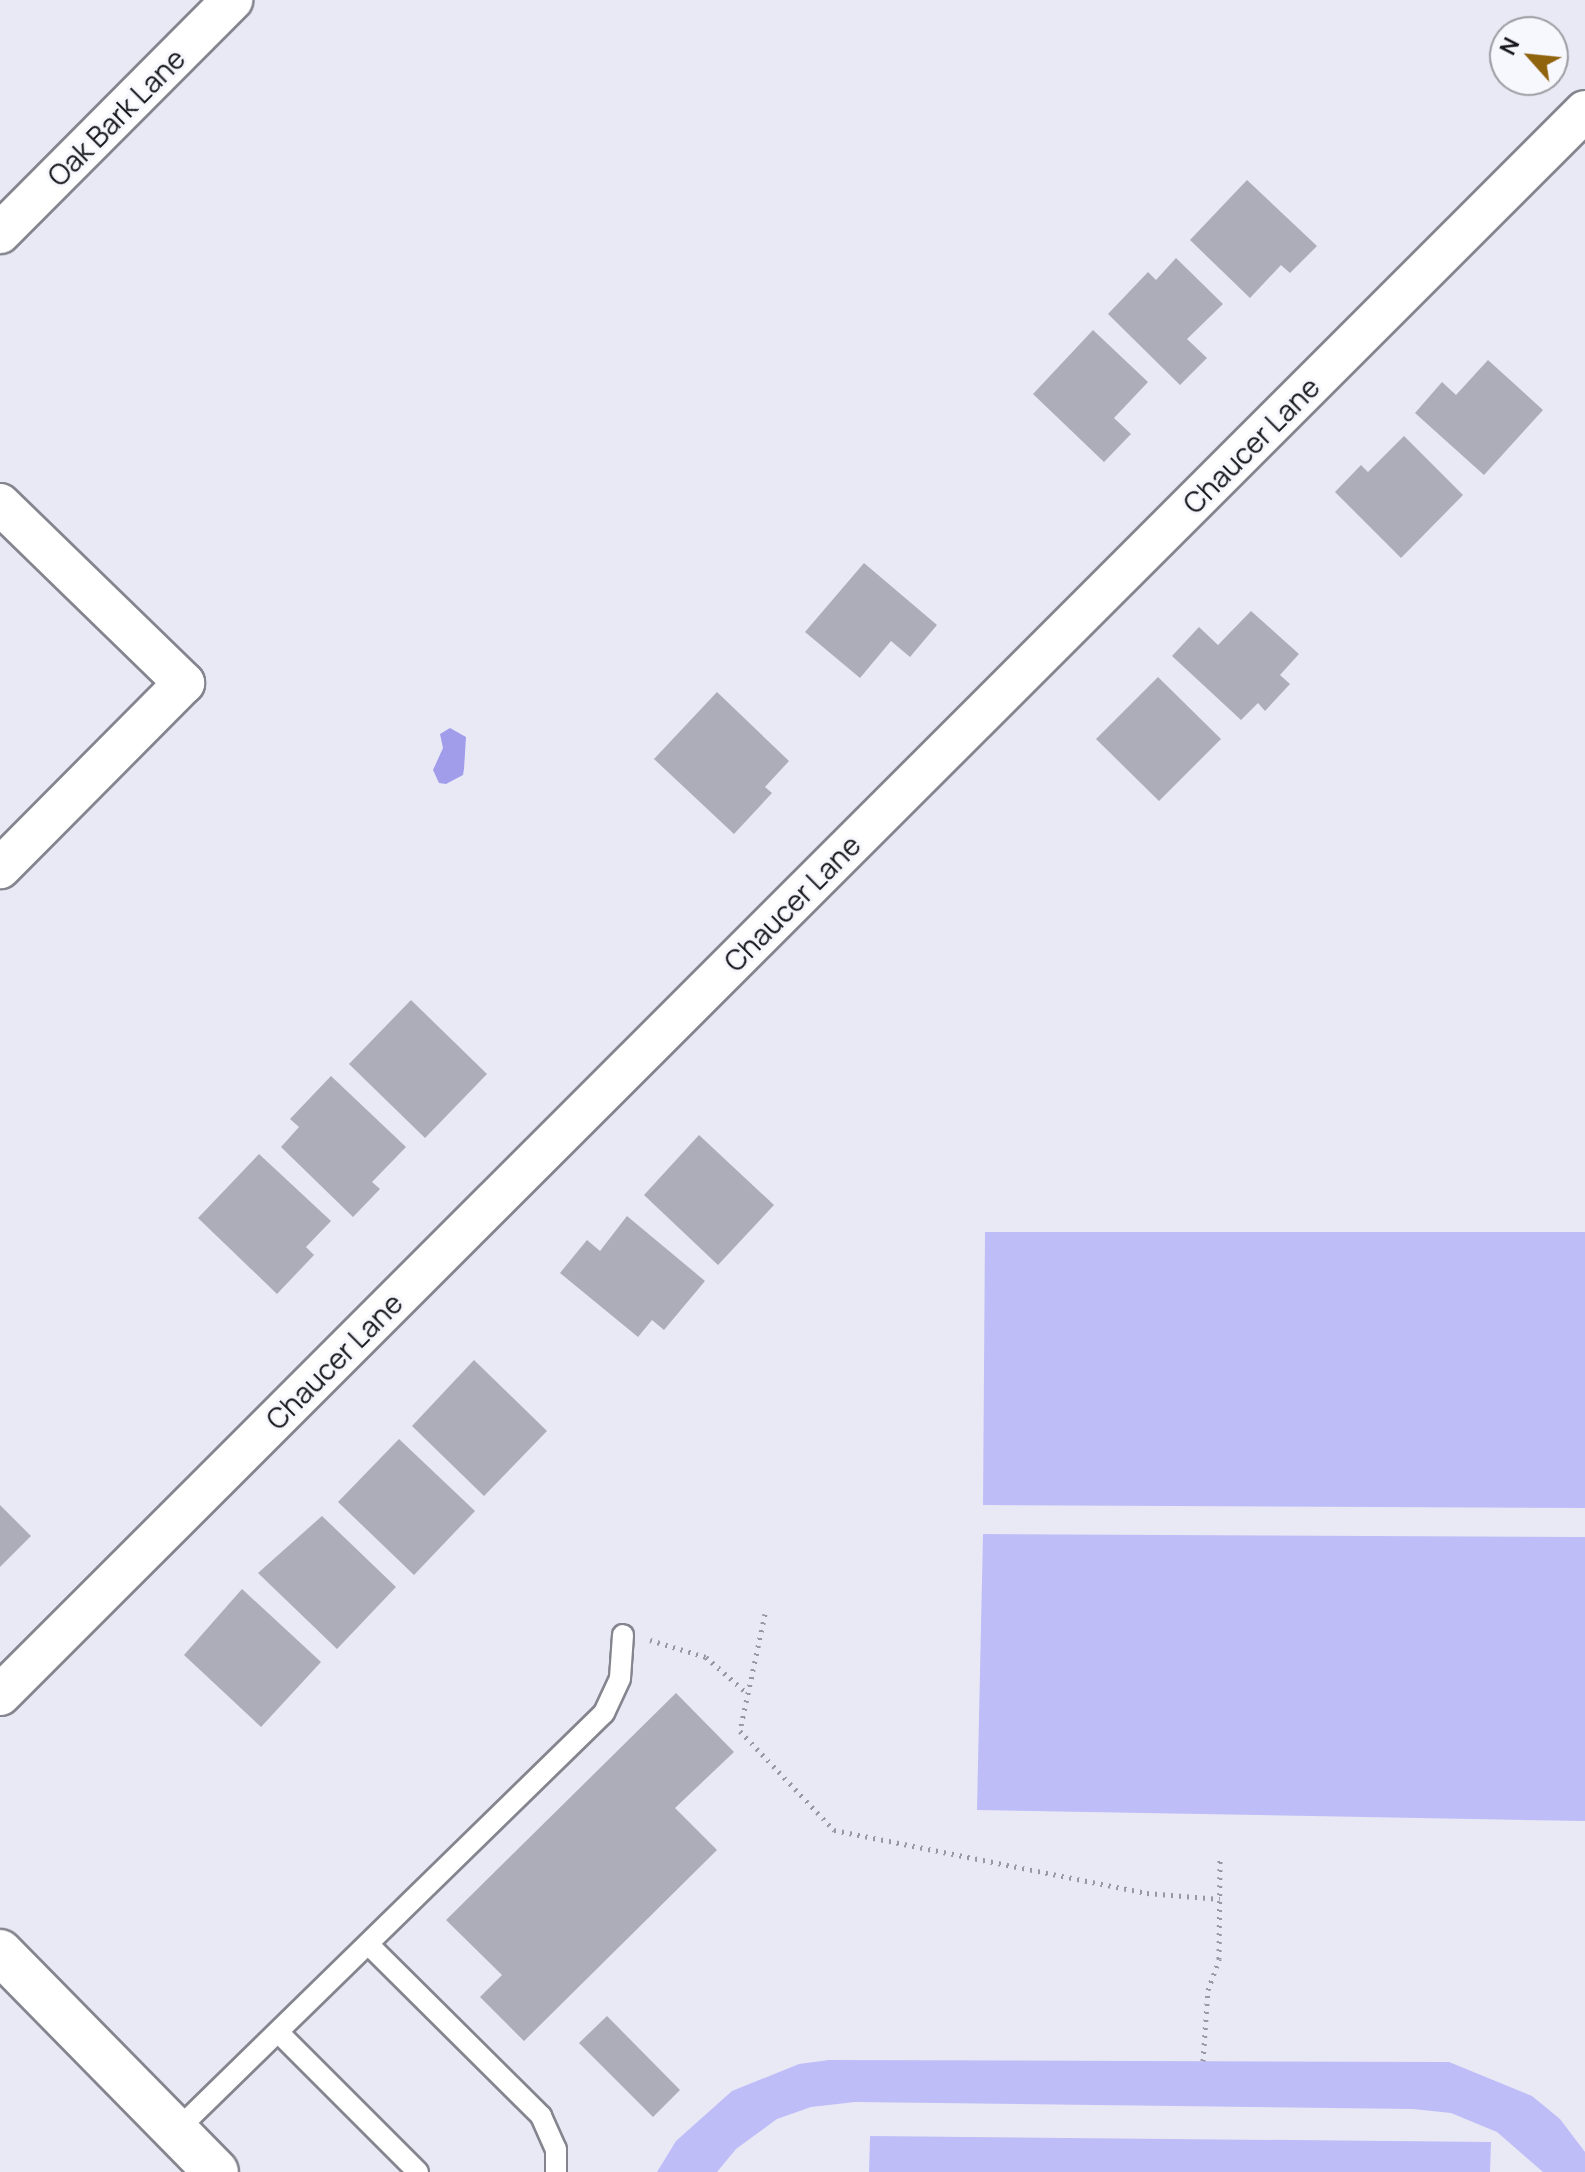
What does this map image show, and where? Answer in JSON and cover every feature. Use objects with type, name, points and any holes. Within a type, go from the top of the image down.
[{"type":"street","name":"Oak Bark Lane","points":[[0,233],[222,3]]},
{"type":"street","name":"Chaucer Lane","points":[[0,1695],[1585,111]]},
{"type":"street","points":[[0,504],[184,683],[0,868]]},
{"type":"street","points":[[0,1952],[216,2172]]},
{"type":"lane","points":[[176,2131],[604,1713],[620,1678],[623,1635]]},
{"type":"lane","points":[[369,1945],[541,2116],[556,2149],[556,2172]]},
{"type":"lane","points":[[278,2032],[418,2172]]},
{"type":"path","points":[[765,1614],[740,1731],[834,1830],[1147,1893],[1220,1899]]},
{"type":"path","points":[[623,1635],[681,1646],[706,1657],[748,1694]]},
{"type":"path","points":[[1203,2061],[1208,1990],[1219,1959],[1220,1857]]},
{"type":"shaded area","points":[[450,728],[466,737],[464,769],[463,775],[446,784],[439,783],[433,770],[443,748],[440,734]]},
{"type":"shaded area","points":[[985,1232],[1585,1232],[1585,1508],[983,1505]]},
{"type":"shaded area","points":[[983,1534],[1585,1537],[1585,1821],[977,1810]]},
{"type":"shaded area","points":[[829,2060],[1449,2062],[1532,2096],[1560,2119],[1585,2152],[1585,2172],[1543,2172],[1497,2132],[1451,2113],[1413,2109],[855,2102],[811,2107],[777,2119],[736,2149],[717,2172],[657,2172],[676,2141],[732,2091],[799,2064]]},
{"type":"shaded area","points":[[870,2136],[1491,2142],[1490,2172],[869,2172]]},
{"type":"building","points":[[1247,180],[1317,246],[1290,273],[1281,265],[1250,298],[1190,240]]},
{"type":"building","points":[[1176,258],[1223,304],[1187,339],[1207,358],[1180,385],[1108,314],[1148,272],[1156,280]]},
{"type":"building","points":[[1093,330],[1148,382],[1114,418],[1131,434],[1104,462],[1033,394]]},
{"type":"building","points":[[1488,360],[1543,410],[1484,475],[1415,413],[1442,382],[1456,395]]},
{"type":"building","points":[[1404,436],[1463,495],[1401,558],[1335,492],[1361,465],[1368,472]]},
{"type":"building","points":[[864,563],[937,625],[910,657],[891,641],[860,678],[805,632]]},
{"type":"building","points":[[1251,611],[1299,654],[1280,675],[1290,684],[1265,711],[1258,703],[1241,720],[1172,656],[1199,627],[1218,645]]},
{"type":"building","points":[[1158,677],[1221,739],[1159,801],[1096,739]]},
{"type":"building","points":[[717,692],[789,761],[765,787],[772,793],[734,834],[654,759]]},
{"type":"building","points":[[411,1000],[487,1074],[425,1138],[349,1064]]},
{"type":"building","points":[[331,1076],[406,1147],[372,1182],[380,1189],[353,1217],[281,1147],[299,1127],[290,1119]]},
{"type":"building","points":[[699,1135],[774,1205],[718,1265],[644,1195]]},
{"type":"building","points":[[259,1154],[331,1221],[306,1247],[314,1255],[277,1294],[198,1218]]},
{"type":"building","points":[[627,1216],[705,1281],[664,1330],[652,1320],[638,1337],[560,1273],[587,1240],[600,1251]]},
{"type":"building","points":[[474,1360],[547,1431],[484,1496],[412,1426]]},
{"type":"building","points":[[399,1439],[475,1511],[414,1575],[338,1502]]},
{"type":"building","points":[[0,1505],[31,1536],[0,1567]]},
{"type":"building","points":[[322,1516],[396,1587],[337,1649],[258,1573]]},
{"type":"building","points":[[242,1589],[321,1662],[261,1727],[184,1655]]},
{"type":"building","points":[[676,1693],[734,1752],[675,1808],[717,1850],[524,2041],[480,1997],[502,1975],[446,1920]]},
{"type":"building","points":[[607,2016],[680,2090],[653,2117],[579,2043]]}]
